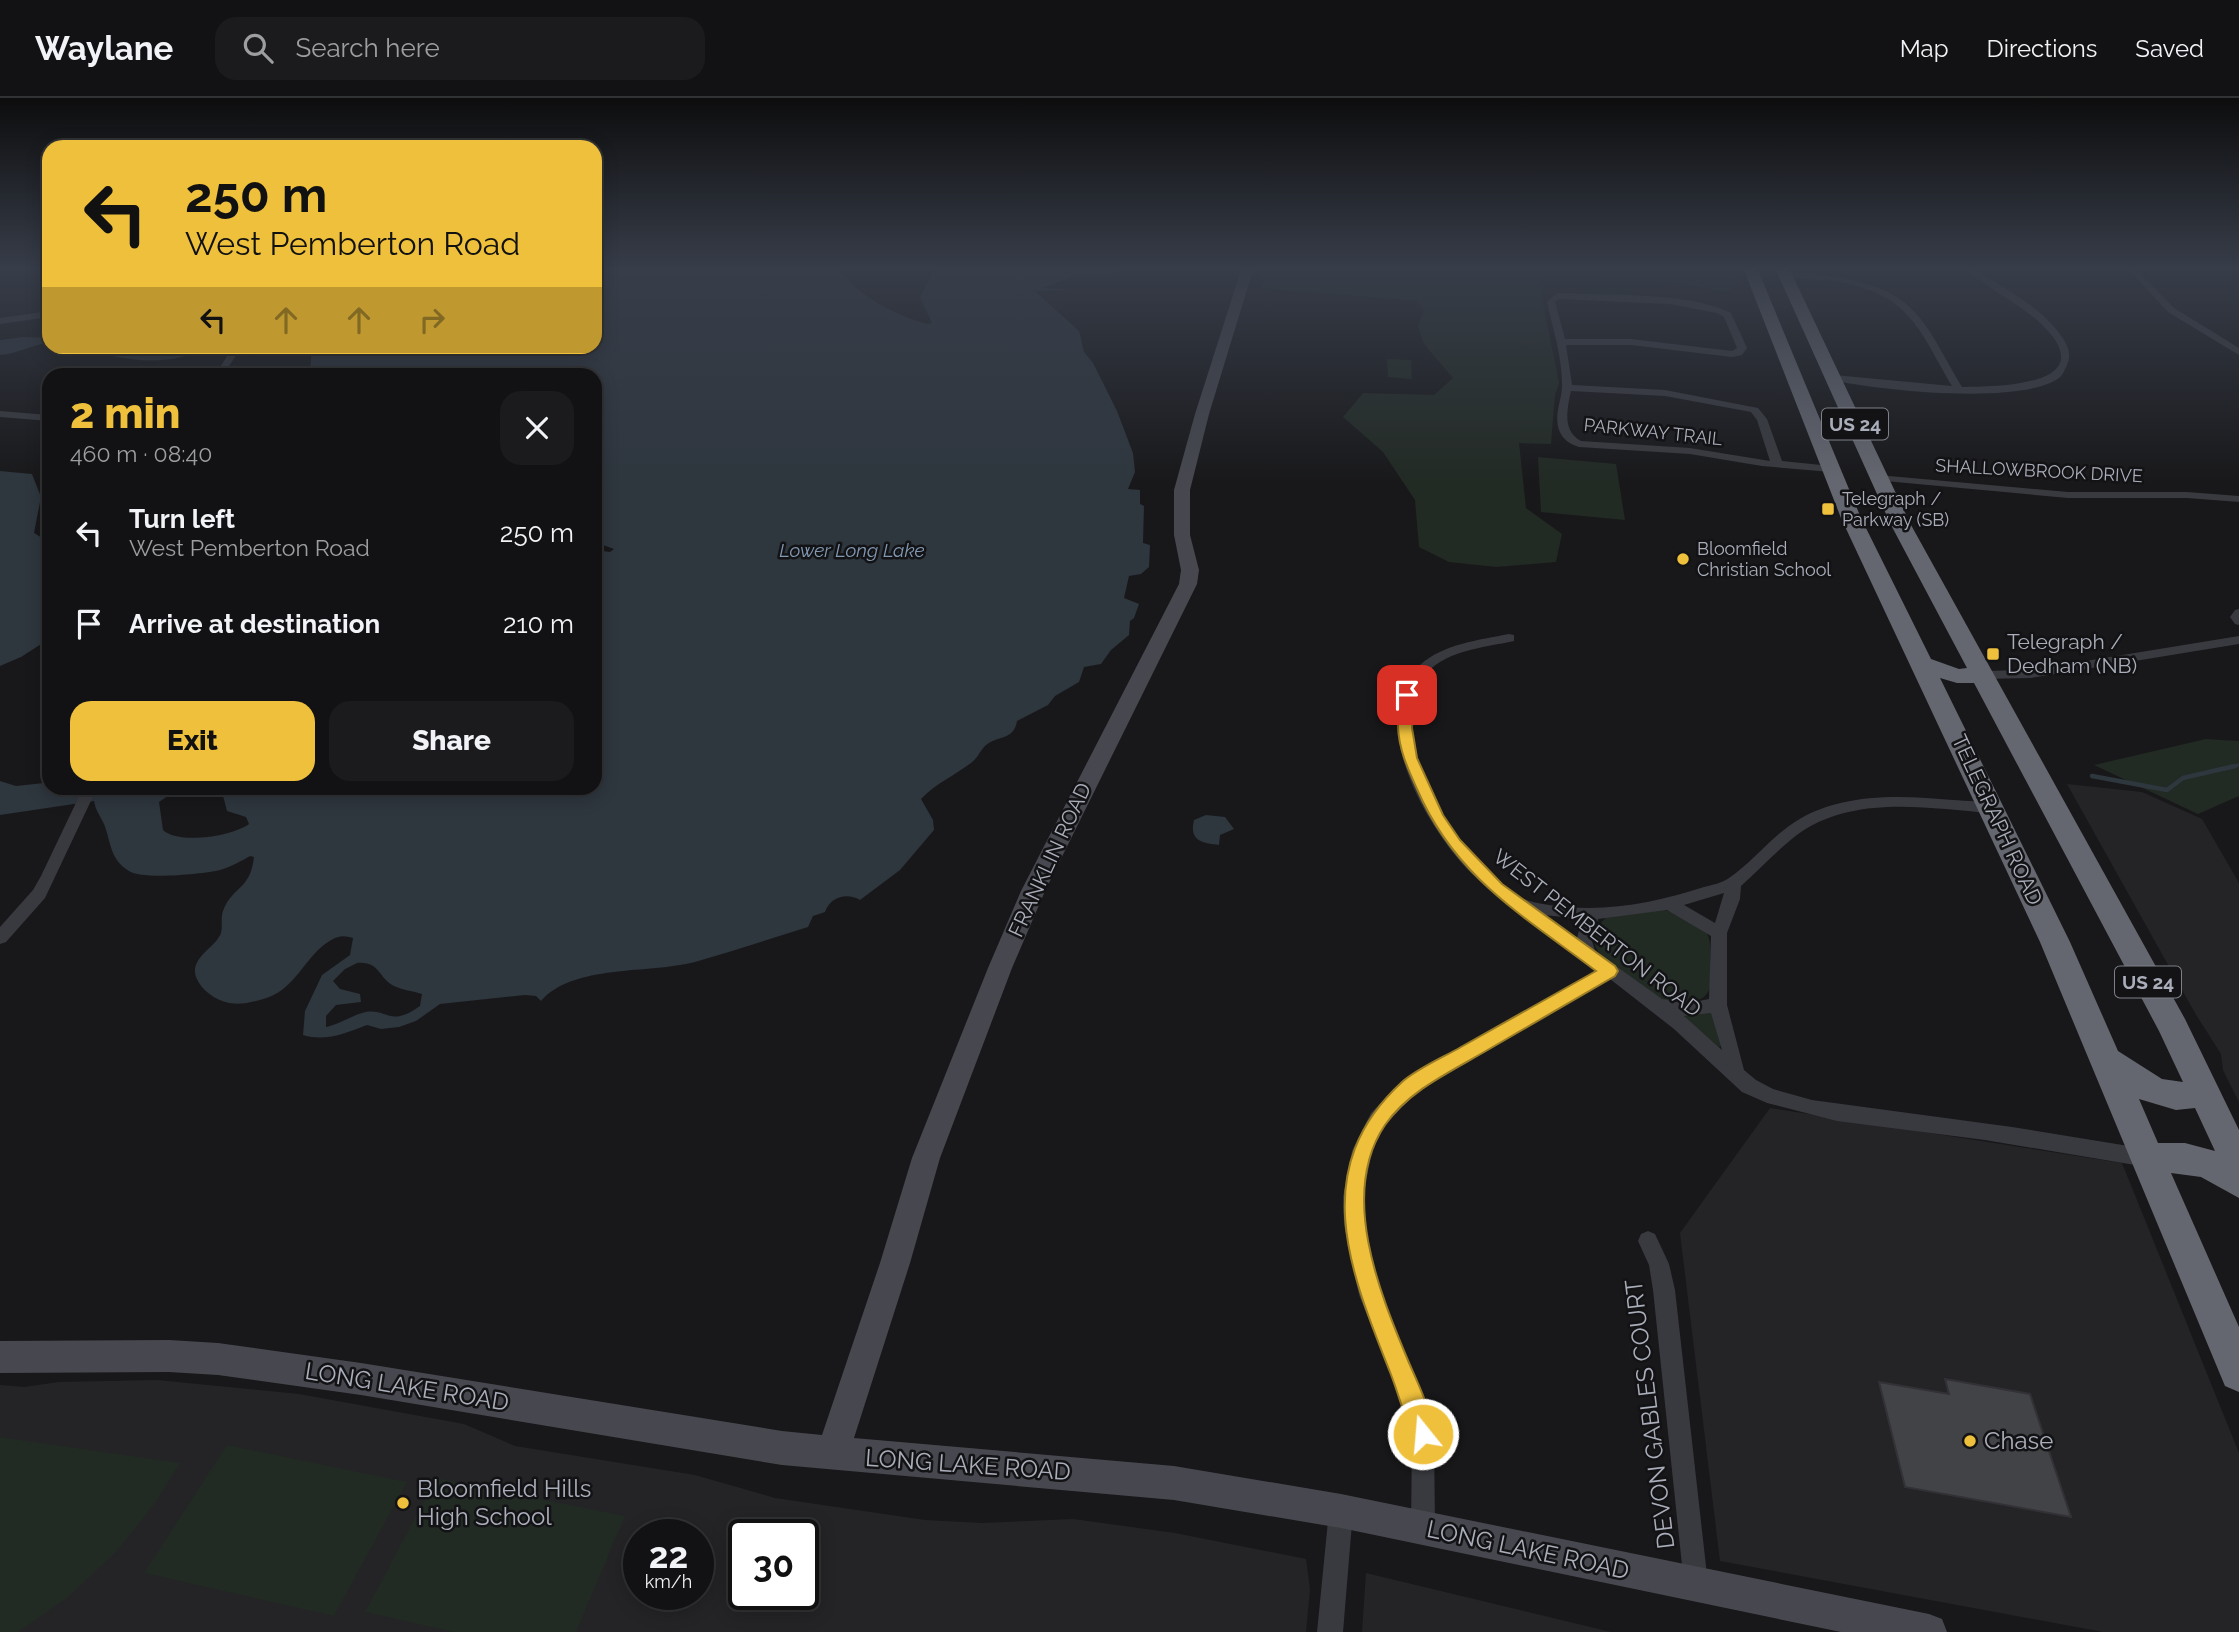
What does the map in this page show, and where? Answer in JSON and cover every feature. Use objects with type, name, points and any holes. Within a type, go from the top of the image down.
[{"type":"highway","name":"TELEGRAPH ROAD","points":[[1780,342],[1851,518],[2055,943],[2239,1372]]},
{"type":"highway","name":"US 24","points":[[1817,342],[1900,525],[2174,1028],[2239,1166]]},
{"type":"highway","points":[[1851,518],[1873,517],[1900,525]]},
{"type":"highway","points":[[1923,664],[1957,676],[1981,675]]},
{"type":"highway","points":[[2106,1060],[2142,1086],[2163,1094],[2191,1096],[2203,1092]]},
{"type":"highway","points":[[2147,1158],[2203,1160],[2239,1182]]},
{"type":"street","name":"FRANKLIN ROAD","points":[[832,1454],[895,1263],[926,1158],[995,980],[1033,891],[1188,584],[1190,570],[1182,535],[1182,490],[1225,342]]},
{"type":"street","points":[[1739,342],[1742,348],[1739,353],[1732,354],[1631,342],[1561,342],[1567,388],[1665,393],[1754,410],[1762,419],[1777,464]]},
{"type":"street","points":[[1930,342],[1958,388]]},
{"type":"street","points":[[1834,378],[2003,391],[2040,386],[2059,376],[2065,362],[2063,347],[2059,342]]},
{"type":"street","points":[[2222,342],[2239,352]]},
{"type":"street","name":"PARKWAY TRAIL","points":[[1567,388],[1562,410],[1564,433],[1574,442],[1630,449],[1690,451],[1831,469]]},
{"type":"street","points":[[0,414],[42,417]]},
{"type":"street","name":"SHALLOWBROOK DRIVE","points":[[1878,478],[2068,495],[2187,495],[2239,499]]},
{"type":"street","points":[[2239,612],[2236,617],[2239,621]]},
{"type":"street","name":"WEST PEMBERTON ROAD","points":[[1509,638],[1462,648],[1430,663],[1411,686],[1406,704],[1405,728],[1415,771],[1444,830],[1479,873],[1659,1006],[1756,1091],[1778,1100],[2147,1158]]},
{"type":"street","points":[[1981,675],[2031,674],[2239,640]]},
{"type":"street","points":[[0,938],[39,894],[87,795]]},
{"type":"street","points":[[1518,904],[1591,915],[1669,904],[1733,884],[1807,820],[1829,811],[1862,803],[1895,801],[1990,808]]},
{"type":"street","points":[[1733,884],[1732,899],[1719,933],[1718,1005],[1735,1074]]},
{"type":"street","points":[[1669,904],[1719,933]]},
{"type":"street","points":[[1588,954],[1584,941],[1591,915]]},
{"type":"street","points":[[1423,1528],[1423,1434],[1415,1406],[1370,1295],[1354,1225],[1353,1197],[1362,1151],[1378,1119],[1410,1086],[1609,971]]},
{"type":"street","points":[[1659,1006],[1689,1010],[1718,1005]]},
{"type":"street","name":"DEVON GABLES COURT","points":[[1648,1241],[1659,1264],[1664,1290],[1696,1584]]},
{"type":"street","name":"LONG LAKE ROAD","points":[[0,1357],[169,1356],[258,1364],[719,1439],[832,1454],[1148,1480],[1232,1491],[1929,1632]]},
{"type":"street","points":[[1330,1632],[1341,1511]]},
{"type":"shaded area","points":[[1423,342],[1551,342],[1559,383],[1555,395],[1551,444],[1519,443],[1526,508],[1562,534],[1556,562],[1496,567],[1449,562],[1419,547],[1415,500],[1383,452],[1343,417],[1363,393],[1434,395],[1453,378]]},
{"type":"shaded area","points":[[1387,359],[1411,360],[1412,379],[1388,377]]},
{"type":"shaded area","points":[[1538,457],[1616,464],[1625,520],[1541,512]]},
{"type":"shaded area","points":[[2206,739],[2239,741],[2239,796],[2198,814],[2094,765]]},
{"type":"shaded area","points":[[2067,784],[2142,792],[2202,819],[2239,883],[2239,1102],[2223,1070],[2221,1054],[2195,1013]]},
{"type":"shaded area","points":[[1663,910],[1693,921],[1703,928],[1708,936],[1710,984],[1706,994],[1698,1000],[1676,1003],[1656,996],[1606,959],[1595,946],[1595,928],[1607,917]]},
{"type":"shaded area","points":[[1710,1012],[1714,1015],[1723,1045],[1719,1047],[1685,1018],[1685,1014]]},
{"type":"shaded area","points":[[1770,1108],[2122,1163],[2239,1453],[2239,1632],[2103,1632],[1720,1561],[1680,1233]]},
{"type":"shaded area","name":"Bloomfield Hills High School","points":[[157,1380],[299,1394],[464,1424],[515,1446],[695,1475],[775,1498],[925,1520],[982,1523],[1073,1519],[1175,1533],[1306,1559],[1310,1589],[1306,1632],[0,1632],[0,1385],[24,1387],[59,1382]]},
{"type":"shaded area","points":[[0,1437],[180,1463],[155,1503],[117,1551],[67,1598],[18,1632],[0,1632]]},
{"type":"shaded area","points":[[227,1445],[407,1482],[334,1616],[144,1573]]},
{"type":"shaded area","points":[[436,1478],[625,1516],[576,1632],[454,1632],[365,1612]]},
{"type":"shaded area","points":[[1366,1573],[1611,1632],[1362,1632]]},
{"type":"water","points":[[0,342],[42,342],[42,344],[0,355]]},
{"type":"water","name":"Lower Long Lake","points":[[602,342],[1082,342],[1084,352],[1093,363],[1117,411],[1133,453],[1135,472],[1128,489],[1140,490],[1140,504],[1144,506],[1143,543],[1150,545],[1149,567],[1141,574],[1129,576],[1124,598],[1139,604],[1134,618],[1130,621],[1129,635],[1111,650],[1101,664],[1084,667],[1079,682],[1055,696],[1048,705],[1017,721],[1009,735],[985,746],[973,761],[921,799],[933,820],[934,830],[900,870],[860,900],[850,896],[840,897],[827,907],[825,912],[813,916],[808,927],[695,962],[613,972],[572,981],[555,989],[541,1001],[536,996],[525,995],[440,1004],[416,1021],[399,1027],[381,1029],[367,1025],[344,1034],[311,1037],[303,1035],[305,1011],[322,975],[350,955],[353,938],[341,936],[323,946],[283,989],[260,1000],[237,1004],[224,1002],[205,990],[196,977],[196,965],[220,934],[223,911],[249,876],[254,857],[250,856],[212,872],[136,874],[118,862],[94,801],[0,815],[0,781],[16,786],[42,783],[42,795],[169,795],[159,802],[163,830],[171,835],[193,838],[231,832],[249,824],[246,817],[227,811],[223,795],[602,795],[602,551],[610,552],[614,549],[602,545],[602,368],[310,368],[311,354],[602,354]],"holes":[[[357,963],[370,965],[394,986],[422,994],[420,1006],[401,1016],[377,1012],[362,1013],[326,1027],[326,1016],[336,1005],[361,1002],[360,994],[340,989],[333,981],[345,969]]]},
{"type":"water","points":[[105,354],[191,354],[157,360]]},
{"type":"water","points":[[0,471],[32,474],[41,497],[34,533],[42,538],[42,644],[0,666]]},
{"type":"water","points":[[1206,815],[1225,817],[1234,829],[1220,835],[1219,845],[1202,842],[1195,837],[1194,820]]},
{"type":"building","name":"Chase","points":[[1945,1379],[2030,1394],[2071,1517],[1905,1487],[1879,1382],[1949,1394]]},
{"type":"waterway","points":[[2228,768],[2239,765]]},
{"type":"waterway","points":[[2092,776],[2167,790],[2183,778],[2235,766]]},
{"type":"place","name":"Telegraph / Parkway (SB)","points":[[1828,509]]},
{"type":"place","name":"Bloomfield Christian School","points":[[1683,559]]},
{"type":"place","name":"Telegraph / Dedham (NB)","points":[[1993,654]]},
{"type":"place","name":"Chase","points":[[1970,1441]]},
{"type":"place","name":"Bloomfield Hills High School","points":[[403,1503]]},
{"type":"route","points":[[1407,695],[1405,728],[1410,758],[1436,816],[1454,844],[1479,873],[1497,888],[1609,971],[1430,1072],[1410,1086],[1378,1119],[1362,1151],[1353,1197],[1359,1255],[1370,1295],[1415,1406],[1423,1434]]}]
